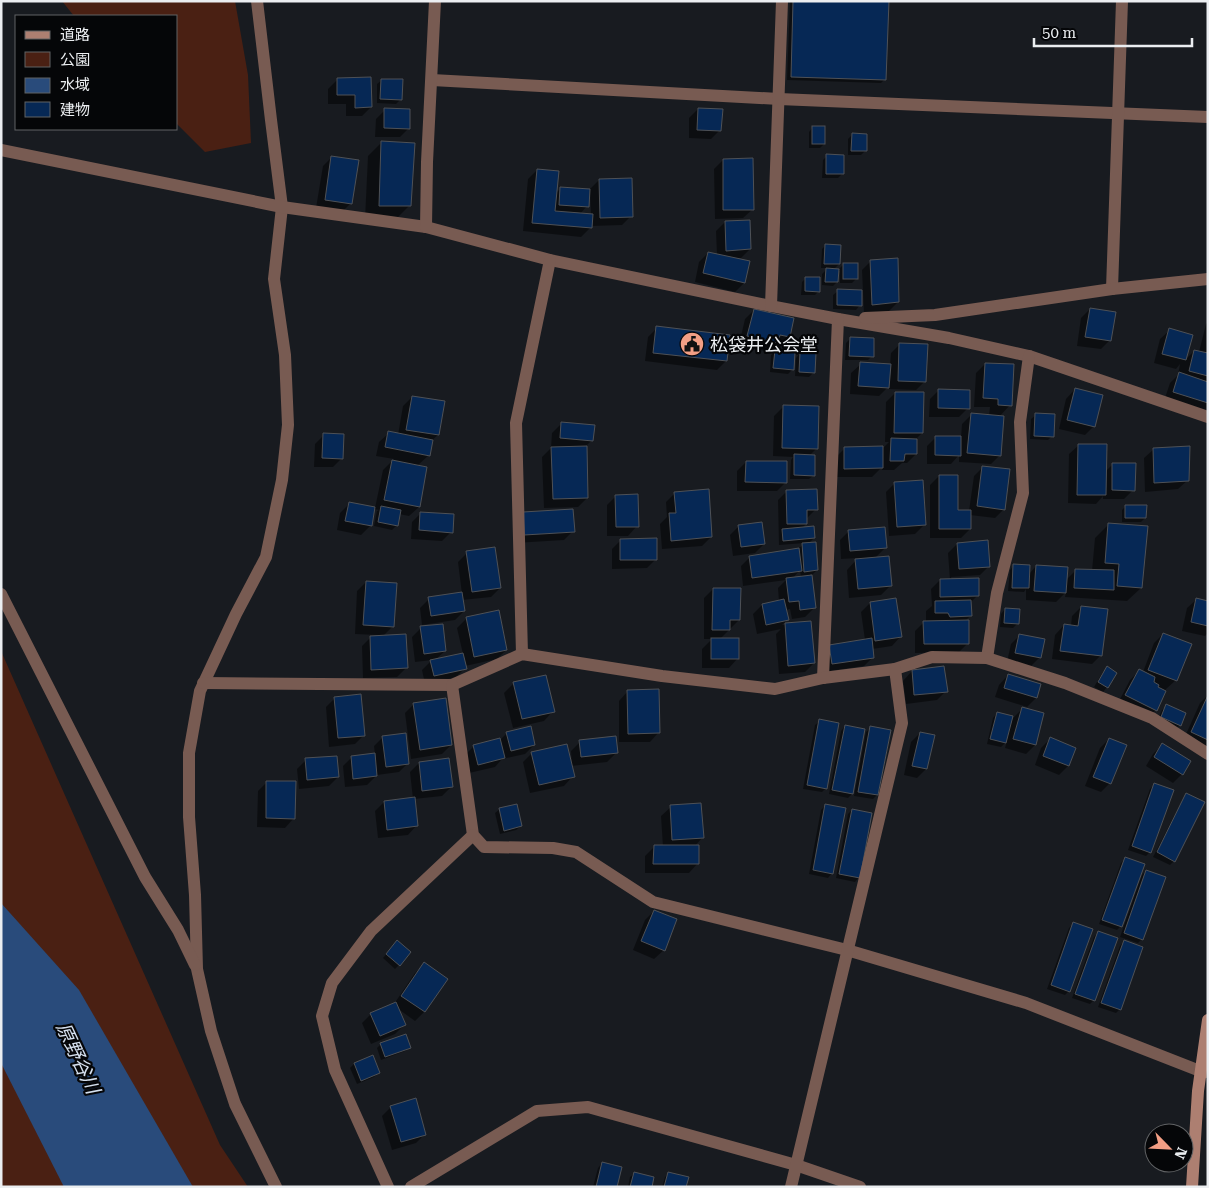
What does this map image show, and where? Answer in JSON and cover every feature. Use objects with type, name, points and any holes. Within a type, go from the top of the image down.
[{"type":"street","points":[[257,1],[282,207],[274,279],[285,355],[288,425],[282,480],[266,557],[236,614],[200,690],[190,753],[189,817],[195,895],[197,970],[211,1031],[235,1104],[276,1187]]},
{"type":"street","points":[[426,228],[427,162],[435,1]]},
{"type":"street","points":[[771,306],[782,1]]},
{"type":"street","points":[[1112,288],[1122,1]]},
{"type":"street","points":[[432,80],[779,99],[1208,117]]},
{"type":"street","points":[[1,150],[282,207],[426,228],[550,260],[771,306],[949,338],[1029,356],[1208,416]]},
{"type":"street","points":[[522,654],[516,423],[550,260]]},
{"type":"street","points":[[838,319],[935,315],[1112,288],[1208,279]]},
{"type":"street","points":[[823,678],[838,319]]},
{"type":"street","points":[[988,658],[997,593],[1023,493],[1020,422],[1029,356]]},
{"type":"street","points":[[1,594],[145,877],[178,930],[197,970]]},
{"type":"street","points":[[203,683],[452,684],[522,654],[662,676],[775,689],[823,678],[895,668],[932,657],[988,658],[1065,682],[1152,718],[1208,754]]},
{"type":"street","points":[[791,1187],[902,723],[895,668]]},
{"type":"street","points":[[452,684],[473,835],[484,847],[553,848],[576,852],[653,902],[847,950],[1026,1003],[1204,1072]]},
{"type":"street","points":[[388,1187],[335,1070],[322,1016],[332,983],[371,931],[473,835]]},
{"type":"street","points":[[1192,1187],[1198,1091],[1204,1072],[1208,1020]]},
{"type":"street","points":[[411,1187],[537,1111],[588,1107],[796,1165],[860,1187]]},
{"type":"green space","points":[[62,1],[235,1],[248,75],[251,143],[205,152],[178,125],[178,15],[73,15]]},
{"type":"green space","points":[[1,651],[220,1145],[248,1187],[1,1187]]},
{"type":"water","name":"原野谷川","points":[[1,903],[79,990],[193,1187],[64,1187],[1,1063]]},
{"type":"building","points":[[793,1],[889,1],[886,80],[791,77]]},
{"type":"building","points":[[371,77],[372,107],[355,108],[355,95],[337,95],[337,78]]},
{"type":"building","points":[[381,79],[403,79],[402,100],[380,99]]},
{"type":"building","points":[[384,108],[410,109],[410,129],[384,128]]},
{"type":"building","points":[[698,108],[723,109],[721,131],[697,130]]},
{"type":"building","points":[[812,126],[825,126],[825,144],[812,144]]},
{"type":"building","points":[[852,133],[867,134],[867,151],[851,151]]},
{"type":"building","points":[[381,141],[415,143],[411,206],[379,206]]},
{"type":"building","points":[[826,154],[844,155],[844,174],[826,174]]},
{"type":"building","points":[[331,156],[359,160],[352,204],[325,200]]},
{"type":"building","points":[[753,158],[754,210],[723,210],[723,159]]},
{"type":"building","points":[[537,169],[559,171],[555,211],[593,214],[592,228],[532,223]]},
{"type":"building","points":[[632,178],[633,217],[600,218],[599,179]]},
{"type":"building","points":[[560,187],[590,189],[589,207],[559,205]]},
{"type":"building","points":[[750,220],[751,249],[726,251],[725,221]]},
{"type":"building","points":[[825,244],[841,245],[840,264],[824,264]]},
{"type":"building","points":[[708,252],[750,261],[745,283],[703,273]]},
{"type":"building","points":[[898,258],[899,302],[872,305],[870,260]]},
{"type":"building","points":[[843,263],[858,263],[858,279],[843,279]]},
{"type":"building","points":[[826,268],[839,269],[838,282],[825,282]]},
{"type":"building","points":[[805,277],[820,277],[820,292],[805,291]]},
{"type":"building","points":[[837,289],[862,290],[862,306],[837,305]]},
{"type":"building","points":[[1090,308],[1116,312],[1111,341],[1085,337]]},
{"type":"building","points":[[754,309],[794,318],[790,337],[780,335],[778,343],[747,336]]},
{"type":"building","name":"松袋井公会堂","points":[[656,326],[730,335],[727,361],[653,353]]},
{"type":"building","points":[[1169,328],[1193,335],[1186,360],[1162,354]]},
{"type":"building","points":[[850,337],[874,338],[874,357],[849,356]]},
{"type":"building","points":[[899,343],[928,344],[926,382],[898,381]]},
{"type":"building","points":[[775,350],[795,352],[794,370],[773,368]]},
{"type":"building","points":[[1194,350],[1208,353],[1208,376],[1189,371]]},
{"type":"building","points":[[800,352],[816,353],[815,373],[799,372]]},
{"type":"building","points":[[860,362],[891,364],[889,388],[858,386]]},
{"type":"building","points":[[985,363],[1014,364],[1012,406],[998,405],[998,399],[983,398]]},
{"type":"building","points":[[1179,372],[1208,382],[1208,403],[1173,392]]},
{"type":"building","points":[[1075,388],[1103,395],[1095,427],[1067,420]]},
{"type":"building","points":[[938,389],[970,390],[970,409],[938,408]]},
{"type":"building","points":[[895,392],[924,392],[923,433],[894,433]]},
{"type":"building","points":[[412,396],[445,401],[439,435],[406,430]]},
{"type":"building","points":[[783,405],[819,406],[818,449],[782,448]]},
{"type":"building","points":[[971,413],[1004,416],[1001,456],[967,453]]},
{"type":"building","points":[[1035,413],[1055,414],[1054,437],[1034,436]]},
{"type":"building","points":[[561,422],[595,425],[593,441],[560,438]]},
{"type":"building","points":[[388,431],[433,440],[430,456],[385,447]]},
{"type":"building","points":[[323,433],[344,434],[343,459],[322,458]]},
{"type":"building","points":[[935,436],[961,436],[961,456],[935,455]]},
{"type":"building","points":[[891,438],[917,439],[917,454],[905,454],[904,461],[890,461]]},
{"type":"building","points":[[1078,444],[1107,444],[1106,495],[1077,495]]},
{"type":"building","points":[[587,446],[588,498],[553,499],[551,447]]},
{"type":"building","points":[[883,446],[883,468],[844,469],[844,447]]},
{"type":"building","points":[[1190,446],[1189,481],[1154,483],[1153,448]]},
{"type":"building","points":[[794,454],[815,455],[815,476],[794,475]]},
{"type":"building","points":[[392,460],[427,467],[420,507],[384,500]]},
{"type":"building","points":[[746,461],[787,461],[787,483],[745,482]]},
{"type":"building","points":[[1112,463],[1136,463],[1135,491],[1112,490]]},
{"type":"building","points":[[982,466],[1010,469],[1005,510],[977,506]]},
{"type":"building","points":[[939,475],[958,475],[958,510],[971,510],[971,529],[939,529]]},
{"type":"building","points":[[923,480],[926,525],[897,527],[894,482]]},
{"type":"building","points":[[709,489],[712,537],[671,541],[669,513],[676,513],[674,492]]},
{"type":"building","points":[[817,489],[818,510],[807,510],[807,524],[787,524],[786,490]]},
{"type":"building","points":[[638,494],[639,527],[616,527],[615,495]]},
{"type":"building","points":[[349,502],[375,507],[372,526],[345,521]]},
{"type":"building","points":[[1125,505],[1147,505],[1146,518],[1125,518]]},
{"type":"building","points":[[381,506],[401,510],[398,526],[378,522]]},
{"type":"building","points":[[573,509],[575,532],[524,535],[523,512]]},
{"type":"building","points":[[420,512],[454,514],[453,533],[419,530]]},
{"type":"building","points":[[762,522],[765,544],[741,547],[738,525]]},
{"type":"building","points":[[1108,523],[1148,526],[1142,588],[1117,586],[1119,564],[1105,563]]},
{"type":"building","points":[[814,526],[815,538],[783,541],[782,529]]},
{"type":"building","points":[[885,527],[887,548],[850,551],[848,530]]},
{"type":"building","points":[[657,538],[657,560],[620,560],[620,539]]},
{"type":"building","points":[[988,540],[990,567],[959,569],[957,543]]},
{"type":"building","points":[[816,542],[818,570],[804,572],[802,543]]},
{"type":"building","points":[[495,547],[501,588],[472,592],[466,551]]},
{"type":"building","points":[[799,548],[802,571],[752,578],[749,556]]},
{"type":"building","points":[[889,556],[892,586],[858,589],[855,559]]},
{"type":"building","points":[[1013,564],[1030,565],[1029,588],[1012,588]]},
{"type":"building","points":[[1036,565],[1068,567],[1066,593],[1034,591]]},
{"type":"building","points":[[1075,569],[1114,570],[1114,590],[1074,588]]},
{"type":"building","points":[[812,575],[816,608],[800,610],[799,601],[789,602],[786,578]]},
{"type":"building","points":[[979,578],[979,596],[940,597],[940,579]]},
{"type":"building","points":[[366,581],[397,583],[394,627],[363,625]]},
{"type":"building","points":[[713,588],[741,588],[740,620],[730,620],[730,630],[712,630]]},
{"type":"building","points":[[462,592],[465,611],[431,616],[428,597]]},
{"type":"building","points":[[896,598],[902,637],[875,641],[870,602]]},
{"type":"building","points":[[1196,598],[1208,601],[1208,626],[1191,622]]},
{"type":"building","points":[[784,599],[789,620],[766,625],[762,604]]},
{"type":"building","points":[[971,600],[972,616],[950,617],[948,613],[935,613],[935,601]]},
{"type":"building","points":[[1081,606],[1108,609],[1102,656],[1060,651],[1064,624],[1078,626]]},
{"type":"building","points":[[1005,608],[1020,609],[1019,624],[1004,623]]},
{"type":"building","points":[[499,610],[507,650],[474,657],[466,617]]},
{"type":"building","points":[[969,620],[969,644],[924,644],[923,621]]},
{"type":"building","points":[[811,621],[815,663],[788,666],[785,623]]},
{"type":"building","points":[[443,624],[446,651],[424,654],[420,626]]},
{"type":"building","points":[[1163,633],[1192,644],[1177,681],[1148,670]]},
{"type":"building","points":[[406,634],[408,668],[371,670],[370,636]]},
{"type":"building","points":[[1019,634],[1045,639],[1041,658],[1015,653]]},
{"type":"building","points":[[711,638],[739,638],[739,659],[711,659]]},
{"type":"building","points":[[872,638],[874,658],[832,664],[829,645]]},
{"type":"building","points":[[463,653],[467,669],[434,676],[430,660]]},
{"type":"building","points":[[944,666],[948,692],[914,695],[912,670]]},
{"type":"building","points":[[1107,666],[1117,673],[1108,688],[1098,682]]},
{"type":"building","points":[[1139,669],[1155,677],[1154,682],[1159,685],[1158,687],[1166,691],[1157,711],[1125,695]]},
{"type":"building","points":[[1008,674],[1041,684],[1037,698],[1004,688]]},
{"type":"building","points":[[546,675],[555,712],[522,719],[513,682]]},
{"type":"building","points":[[659,689],[660,733],[628,734],[627,690]]},
{"type":"building","points":[[361,694],[365,736],[338,738],[334,697]]},
{"type":"building","points":[[1208,695],[1208,740],[1191,732]]},
{"type":"building","points":[[446,698],[452,745],[420,750],[413,703]]},
{"type":"building","points":[[1166,704],[1186,713],[1181,726],[1161,717]]},
{"type":"building","points":[[1022,707],[1044,713],[1036,745],[1013,739]]},
{"type":"building","points":[[997,712],[1013,716],[1006,743],[990,739]]},
{"type":"building","points":[[819,719],[839,723],[827,789],[807,785]]},
{"type":"building","points":[[845,725],[865,729],[853,794],[832,790]]},
{"type":"building","points":[[531,726],[535,745],[511,751],[506,732]]},
{"type":"building","points":[[870,726],[891,730],[878,795],[858,792]]},
{"type":"building","points":[[920,732],[935,735],[927,769],[912,766]]},
{"type":"building","points":[[406,733],[409,764],[386,767],[382,736]]},
{"type":"building","points":[[616,736],[618,753],[581,757],[579,740]]},
{"type":"building","points":[[1050,737],[1076,748],[1069,766],[1043,756]]},
{"type":"building","points":[[500,738],[505,758],[478,765],[473,745]]},
{"type":"building","points":[[1109,738],[1127,745],[1111,784],[1093,777]]},
{"type":"building","points":[[1162,743],[1191,761],[1183,775],[1154,757]]},
{"type":"building","points":[[567,744],[575,777],[539,785],[531,752]]},
{"type":"building","points":[[375,753],[377,776],[353,779],[351,756]]},
{"type":"building","points":[[337,756],[339,777],[307,780],[305,758]]},
{"type":"building","points":[[449,758],[453,787],[422,791],[419,762]]},
{"type":"building","points":[[266,781],[296,781],[295,819],[266,818]]},
{"type":"building","points":[[1154,783],[1174,790],[1151,853],[1132,846]]},
{"type":"building","points":[[1186,793],[1205,802],[1175,862],[1157,852]]},
{"type":"building","points":[[415,797],[418,826],[387,830],[384,801]]},
{"type":"building","points":[[701,803],[704,838],[672,840],[670,805]]},
{"type":"building","points":[[517,804],[522,826],[504,831],[499,808]]},
{"type":"building","points":[[825,804],[846,808],[833,874],[813,870]]},
{"type":"building","points":[[852,809],[872,813],[860,878],[839,874]]},
{"type":"building","points":[[654,845],[699,845],[699,864],[653,864]]},
{"type":"building","points":[[1125,857],[1145,864],[1122,927],[1102,920]]},
{"type":"building","points":[[1146,870],[1166,877],[1143,940],[1124,933]]},
{"type":"building","points":[[654,910],[677,919],[665,951],[641,941]]},
{"type":"building","points":[[1073,922],[1093,929],[1070,992],[1051,985]]},
{"type":"building","points":[[1098,931],[1118,938],[1095,1001],[1075,994]]},
{"type":"building","points":[[397,940],[411,952],[400,966],[386,954]]},
{"type":"building","points":[[1124,940],[1143,947],[1121,1010],[1101,1003]]},
{"type":"building","points":[[424,962],[448,979],[425,1012],[401,996]]},
{"type":"building","points":[[396,1002],[406,1025],[380,1036],[370,1013]]},
{"type":"building","points":[[406,1034],[411,1048],[385,1057],[380,1043]]},
{"type":"building","points":[[373,1055],[380,1073],[361,1081],[354,1063]]},
{"type":"building","points":[[416,1098],[426,1135],[401,1142],[390,1106]]},
{"type":"building","points":[[602,1162],[622,1167],[617,1187],[596,1187]]},
{"type":"building","points":[[634,1172],[654,1177],[652,1187],[630,1187]]},
{"type":"building","points":[[668,1172],[689,1177],[686,1187],[664,1187]]},
{"type":"place","name":"松袋井公会堂","points":[[692,344]]}]
